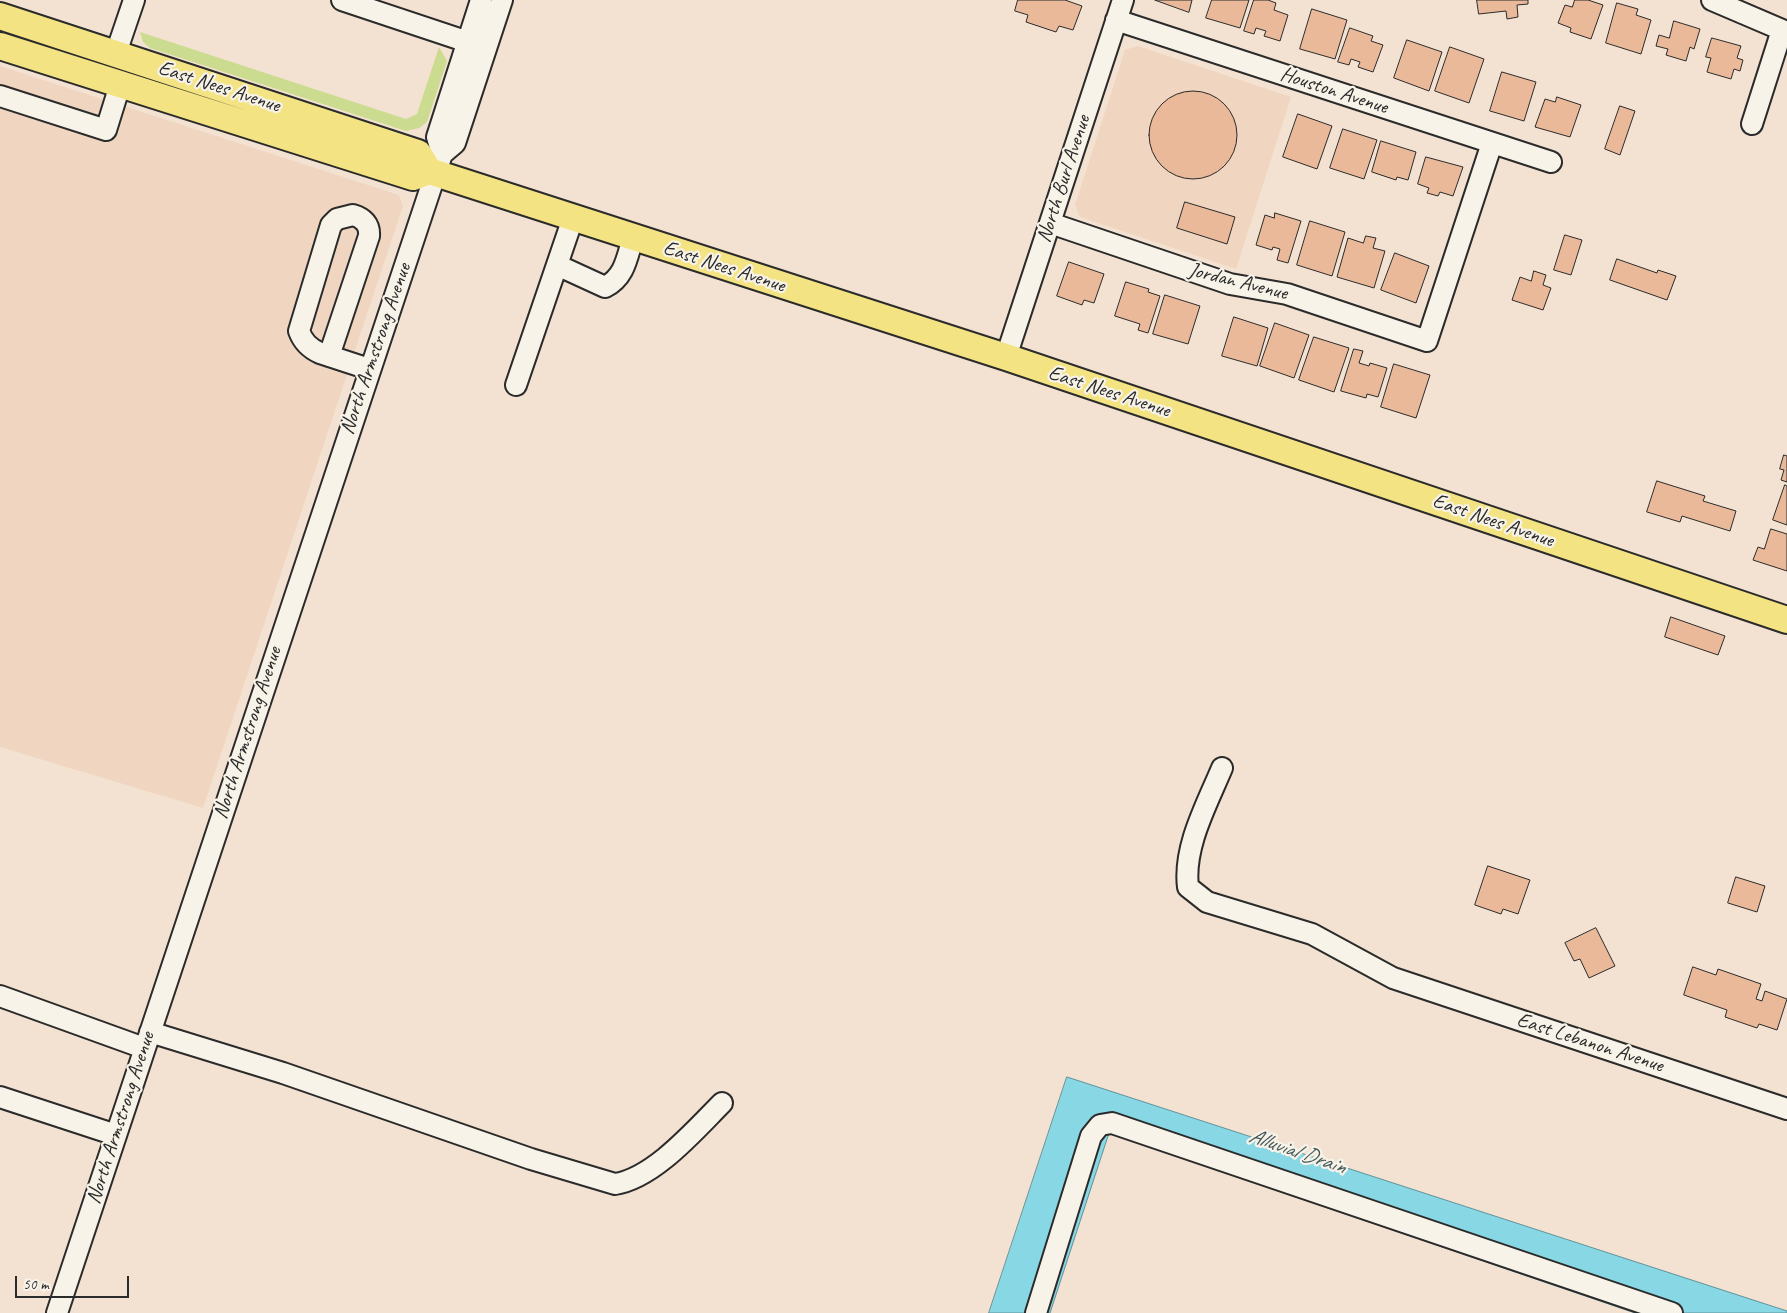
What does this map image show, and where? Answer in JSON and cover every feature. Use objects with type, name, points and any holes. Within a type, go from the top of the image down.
[{"type":"main road","name":"East Nees Avenue","points":[[0,16],[418,153],[435,166],[573,218],[1006,357],[1787,620]]},
{"type":"main road","points":[[0,30],[39,42],[116,53]]},
{"type":"main road","name":"East Nees Avenue","points":[[0,46],[414,177],[435,166]]},
{"type":"street","points":[[116,53],[134,0]]},
{"type":"street","points":[[342,0],[468,42]]},
{"type":"street","name":"North Armstrong Avenue","points":[[58,1313],[435,166],[437,137],[481,0]]},
{"type":"street","name":"North Armstrong Avenue","points":[[435,166],[455,143],[502,0]]},
{"type":"street","name":"North Burl Avenue","points":[[1006,357],[1123,0]]},
{"type":"street","points":[[1712,0],[1784,31],[1752,124]]},
{"type":"street","name":"Houston Avenue","points":[[1116,20],[1551,162]]},
{"type":"street","points":[[0,96],[106,130],[120,85]]},
{"type":"street","name":"Jordan Avenue","points":[[1050,223],[1230,284],[1287,294],[1427,341],[1492,143]]},
{"type":"street","points":[[329,356],[369,236],[369,228],[364,220],[353,214],[337,219],[331,225],[300,323],[299,332],[302,340],[315,351],[329,356],[369,369]]},
{"type":"street","points":[[516,386],[573,218]]},
{"type":"street","points":[[557,265],[605,287],[615,282],[620,276],[633,238]]},
{"type":"street","name":"East Lebanon Avenue","points":[[1222,768],[1200,821],[1186,866],[1188,887],[1207,902],[1312,934],[1393,978],[1787,1109]]},
{"type":"street","points":[[0,996],[147,1040],[283,1073],[512,1152],[615,1184],[629,1181],[647,1170],[675,1149],[722,1104]]},
{"type":"street","points":[[0,1096],[116,1136]]},
{"type":"street","points":[[1036,1313],[1091,1136],[1100,1124],[1112,1123],[1672,1313]]},
{"type":"shaded area","points":[[1138,46],[1291,97],[1236,269],[1080,217],[1075,205],[1125,50]]},
{"type":"shaded area","points":[[0,66],[399,195],[403,206],[203,808],[0,747]]},
{"type":"green space","points":[[140,32],[406,119],[417,114],[439,47],[447,61],[427,122],[419,128],[406,131],[150,48],[143,42]]},
{"type":"water","name":"Alluvial Drain","points":[[1067,1077],[1787,1311],[1787,1313],[1635,1313],[1109,1133],[1050,1313],[989,1313]]},
{"type":"building","points":[[1018,0],[1065,0],[1082,6],[1073,30],[1059,26],[1056,32],[1026,22],[1028,15],[1015,11]]},
{"type":"building","points":[[1155,0],[1192,0],[1189,12]]},
{"type":"building","points":[[1212,0],[1249,0],[1240,28],[1206,18]]},
{"type":"building","points":[[1254,0],[1268,0],[1276,3],[1274,10],[1288,15],[1280,41],[1264,36],[1266,31],[1256,28],[1254,34],[1244,31]]},
{"type":"building","points":[[1477,0],[1528,0],[1528,4],[1517,5],[1518,17],[1507,19],[1506,11],[1479,14]]},
{"type":"building","points":[[1575,0],[1588,0],[1603,5],[1591,39],[1570,32],[1571,28],[1558,23],[1565,5],[1572,7]]},
{"type":"building","points":[[1617,3],[1638,9],[1636,15],[1651,20],[1641,54],[1606,43]]},
{"type":"building","points":[[1312,9],[1347,20],[1335,59],[1300,49]]},
{"type":"building","points":[[1674,21],[1700,29],[1694,49],[1690,47],[1686,61],[1666,55],[1668,49],[1656,46],[1659,35],[1669,38]]},
{"type":"building","points":[[1350,28],[1373,36],[1371,41],[1383,45],[1373,72],[1358,67],[1360,62],[1351,59],[1349,65],[1338,62]]},
{"type":"building","points":[[1712,38],[1741,46],[1737,58],[1743,60],[1740,71],[1734,69],[1731,79],[1707,72],[1711,58],[1706,57]]},
{"type":"building","points":[[1407,40],[1442,52],[1429,91],[1394,78]]},
{"type":"building","points":[[1450,47],[1484,59],[1469,103],[1435,91]]},
{"type":"building","points":[[1502,72],[1536,82],[1524,121],[1490,111]]},
{"type":"building","points":[[1193,91],[1210,95],[1224,104],[1233,118],[1237,135],[1233,152],[1224,166],[1210,175],[1193,179],[1176,175],[1162,166],[1153,152],[1149,135],[1153,118],[1162,104],[1176,95]]},
{"type":"building","points":[[1557,97],[1581,105],[1570,137],[1535,127],[1545,99],[1555,102]]},
{"type":"building","points":[[1620,106],[1635,111],[1620,155],[1605,149]]},
{"type":"building","points":[[1298,114],[1332,126],[1317,169],[1283,157]]},
{"type":"building","points":[[1343,129],[1377,140],[1364,179],[1330,168]]},
{"type":"building","points":[[1381,141],[1416,152],[1408,180],[1397,177],[1396,180],[1372,172]]},
{"type":"building","points":[[1426,157],[1463,167],[1453,196],[1440,192],[1438,196],[1427,193],[1429,188],[1418,184]]},
{"type":"building","points":[[1185,202],[1235,217],[1227,244],[1177,228]]},
{"type":"building","points":[[1275,213],[1301,221],[1288,263],[1277,260],[1280,249],[1273,247],[1272,250],[1256,245],[1265,215],[1274,218]]},
{"type":"building","points":[[1310,221],[1345,232],[1332,276],[1297,265]]},
{"type":"building","points":[[1565,235],[1582,240],[1571,275],[1554,270]]},
{"type":"building","points":[[1366,236],[1376,238],[1373,248],[1385,251],[1374,288],[1337,277],[1348,238],[1363,243]]},
{"type":"building","points":[[1395,253],[1429,266],[1416,303],[1381,290]]},
{"type":"building","points":[[1617,259],[1657,273],[1658,270],[1676,276],[1667,300],[1610,280]]},
{"type":"building","points":[[1069,262],[1104,274],[1094,303],[1084,300],[1082,305],[1057,296]]},
{"type":"building","points":[[1534,271],[1546,275],[1543,285],[1551,288],[1543,310],[1512,300],[1520,277],[1531,281]]},
{"type":"building","points":[[1126,282],[1149,289],[1148,292],[1160,296],[1148,333],[1138,330],[1140,324],[1115,316]]},
{"type":"building","points":[[1165,295],[1200,306],[1188,344],[1153,334]]},
{"type":"building","points":[[1234,317],[1268,328],[1257,366],[1222,356]]},
{"type":"building","points":[[1275,323],[1309,335],[1294,378],[1260,366]]},
{"type":"building","points":[[1314,337],[1349,348],[1334,392],[1299,380]]},
{"type":"building","points":[[1354,349],[1363,351],[1359,363],[1369,366],[1370,363],[1387,368],[1378,397],[1367,394],[1366,398],[1341,391]]},
{"type":"building","points":[[1394,364],[1430,375],[1416,418],[1381,407]]},
{"type":"building","points":[[1784,455],[1787,456],[1787,482],[1781,480],[1784,470],[1780,469]]},
{"type":"building","points":[[1657,481],[1705,496],[1703,501],[1736,511],[1730,531],[1682,516],[1680,522],[1647,512]]},
{"type":"building","points":[[1785,485],[1787,486],[1787,525],[1773,520]]},
{"type":"building","points":[[1771,529],[1787,534],[1787,571],[1753,560],[1758,547],[1764,549]]},
{"type":"building","points":[[1671,617],[1725,636],[1718,655],[1665,637]]},
{"type":"building","points":[[1488,866],[1530,880],[1518,914],[1503,909],[1501,914],[1475,905]]},
{"type":"building","points":[[1736,877],[1765,886],[1757,912],[1728,903]]},
{"type":"building","points":[[1596,928],[1615,966],[1589,978],[1580,959],[1574,961],[1565,943]]},
{"type":"building","points":[[1693,967],[1716,975],[1718,969],[1761,984],[1756,999],[1762,1001],[1765,991],[1787,999],[1777,1030],[1759,1024],[1757,1028],[1725,1017],[1727,1010],[1684,995]]}]
